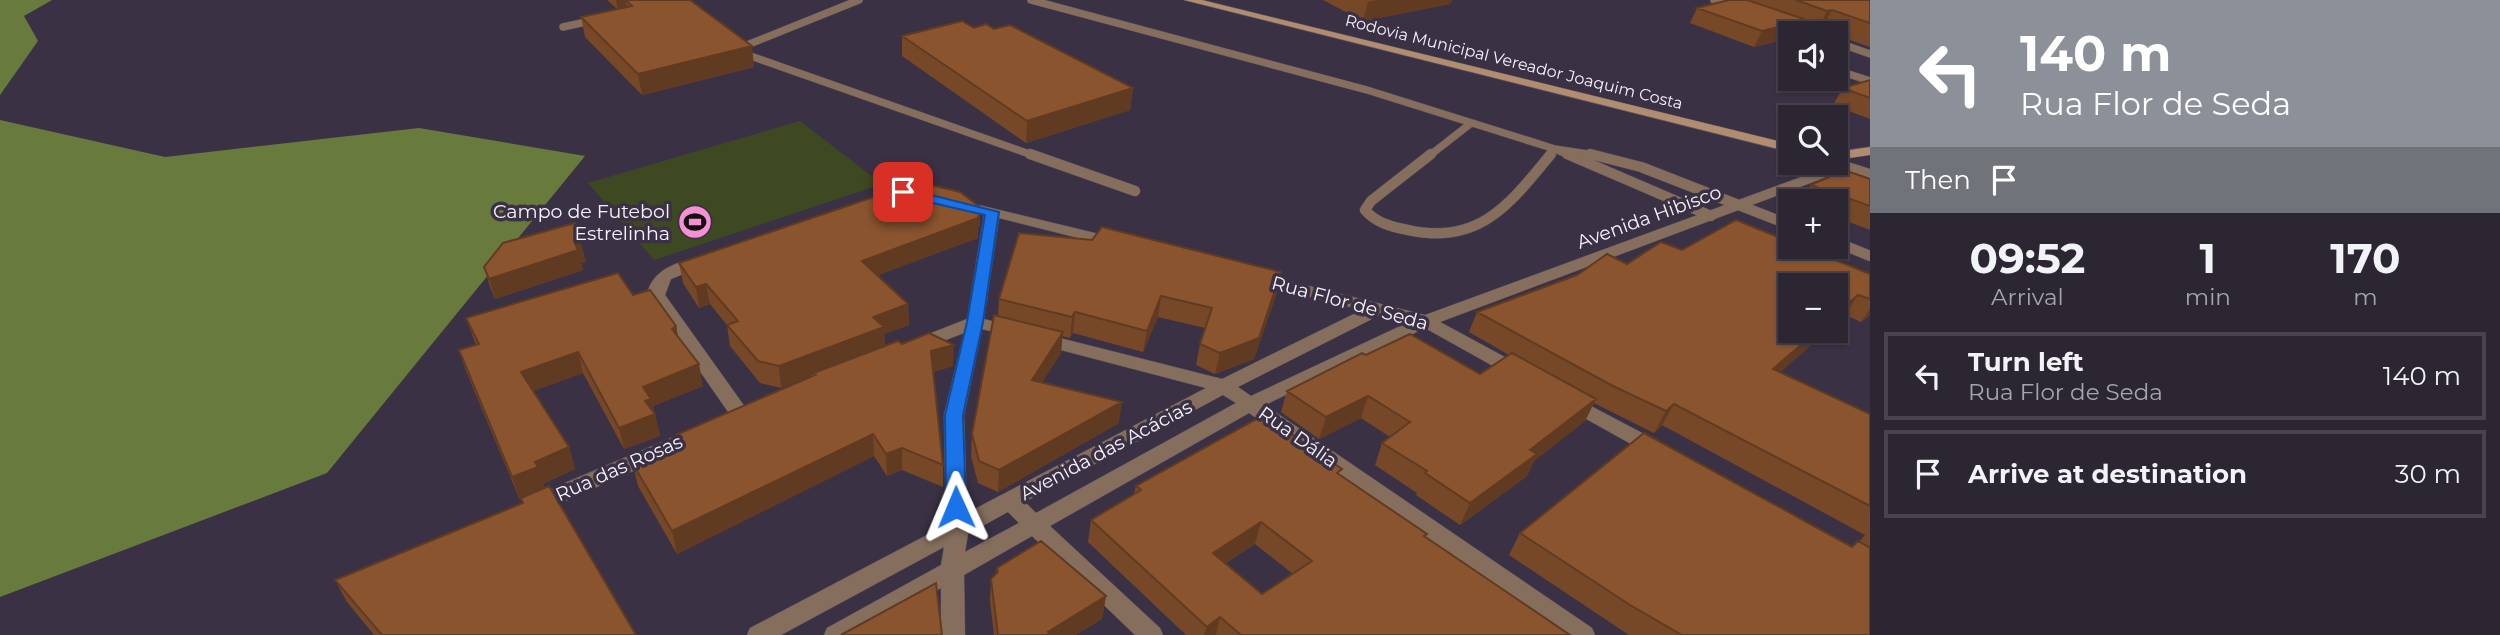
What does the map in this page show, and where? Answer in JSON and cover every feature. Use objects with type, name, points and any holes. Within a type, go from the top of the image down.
[{"type":"main road","name":"Rodovia Municipal Vereador Joaquim Costa","points":[[1189,0],[1778,145]]},
{"type":"main road","name":"Avenida Hibisco","points":[[1848,157],[1870,151]]},
{"type":"street","points":[[1848,163],[1870,174]]},
{"type":"street","name":"Avenida Hibisco","points":[[1426,321],[1741,205],[1806,175]]},
{"type":"street","points":[[940,199],[1139,248]]},
{"type":"street","points":[[953,635],[952,568],[957,530],[954,415],[975,322],[992,212]]},
{"type":"street","name":"Rua das Rosas","points":[[511,516],[747,412],[656,295],[656,285],[664,275],[711,258]]},
{"type":"street","name":"Rua Flor de Seda","points":[[1246,275],[1426,321],[1678,461]]},
{"type":"street","name":"Avenida das Acácias","points":[[759,635],[1224,386],[1380,308]]},
{"type":"street","name":"Avenida das Acácias","points":[[836,635],[1250,404],[1426,321]]},
{"type":"street","points":[[897,353],[975,322]]},
{"type":"street","name":"Rua Dália","points":[[975,322],[1224,386],[1583,635]]},
{"type":"street","points":[[1010,501],[1150,635]]},
{"type":"lane","points":[[859,0],[758,41],[747,46],[742,53],[1135,191]]},
{"type":"lane","points":[[1031,0],[1356,87],[1555,149],[1641,167],[1778,220]]},
{"type":"lane","points":[[1714,0],[1738,8]]},
{"type":"lane","points":[[563,27],[604,18]]},
{"type":"lane","points":[[1848,46],[1870,54]]},
{"type":"lane","points":[[1848,74],[1870,81]]},
{"type":"lane","points":[[1470,124],[1371,201],[1365,210],[1371,219],[1411,232],[1438,234],[1480,226],[1500,213],[1555,149]]},
{"type":"lane","points":[[1555,149],[1711,216]]},
{"type":"lane","points":[[1848,247],[1870,256]]},
{"type":"green space","points":[[0,0],[52,0],[24,16],[38,41],[0,95]]},
{"type":"green space","points":[[0,120],[165,157],[419,128],[585,156],[327,473],[0,597]]},
{"type":"green space","name":"Campo de Futebol Estrelinha","points":[[800,121],[882,184],[654,260],[588,183]]},
{"type":"building","points":[[626,0],[690,0],[752,46],[638,74],[581,17],[632,6]]},
{"type":"building","points":[[1729,0],[1747,0],[1807,20],[1778,21],[1778,27],[1762,31],[1697,8]]},
{"type":"building","points":[[1796,0],[1870,0],[1870,23],[1832,10],[1827,11]]},
{"type":"building","points":[[962,21],[974,28],[986,24],[994,29],[1010,25],[1133,88],[1027,121],[902,36]]},
{"type":"building","points":[[1870,80],[1870,98],[1848,90],[1848,87]]},
{"type":"building","points":[[1848,171],[1870,179],[1870,206],[1848,198],[1848,189],[1822,189],[1811,185],[1833,175],[1848,175]]},
{"type":"building","points":[[918,182],[960,192],[980,207],[973,210],[979,214],[978,218],[862,261],[908,304],[873,317],[884,327],[779,366],[758,361],[727,325],[738,321],[706,284],[696,287],[679,263]]},
{"type":"building","points":[[1736,220],[1778,237],[1778,259],[1833,259],[1870,274],[1870,299],[1858,295],[1848,304],[1848,273],[1778,273],[1778,343],[1803,343],[1773,369],[1870,414],[1870,506],[1674,404],[1666,411],[1613,386],[1477,312],[1577,275],[1607,254],[1627,264],[1661,242],[1682,250]]},
{"type":"building","points":[[575,223],[581,242],[575,243],[578,250],[489,279],[484,267],[503,243]]},
{"type":"building","points":[[1102,227],[1281,272],[1259,338],[1220,353],[1200,344],[1212,308],[1161,296],[1147,331],[1075,312],[1072,317],[999,299],[1019,233],[1092,240]]},
{"type":"building","points":[[618,273],[633,295],[650,290],[676,326],[672,329],[699,364],[643,387],[651,399],[645,401],[655,414],[619,428],[578,352],[521,372],[569,447],[535,462],[538,467],[512,477],[459,350],[479,344],[466,318]]},
{"type":"building","points":[[994,315],[1063,332],[1032,380],[1122,402],[999,470],[979,461],[972,434]]},
{"type":"building","points":[[929,333],[954,345],[931,351],[943,465],[902,448],[886,454],[873,434],[672,531],[633,464],[682,445],[676,435],[815,375],[811,374],[898,341],[902,344]]},
{"type":"building","points":[[1410,334],[1480,374],[1512,353],[1596,399],[1530,450],[1537,454],[1470,503],[1425,473],[1427,471],[1382,443],[1410,422],[1368,396],[1326,417],[1287,391],[1362,353],[1366,355]]},
{"type":"building","points":[[1264,415],[1342,469],[1337,473],[1427,534],[1424,536],[1570,635],[1241,635],[1220,617],[1207,627],[1091,520],[1141,490],[1136,486]],"holes":[[[1261,522],[1312,561],[1262,594],[1213,553]]]},
{"type":"building","points":[[1644,433],[1852,547],[1858,541],[1870,548],[1870,635],[1682,635],[1630,605],[1520,533]]},
{"type":"building","points":[[549,486],[636,635],[382,635],[335,580],[523,503],[521,498]]},
{"type":"building","points":[[1041,541],[1106,596],[1048,632],[1049,635],[998,635],[991,579],[998,572],[997,568]]},
{"type":"building","points":[[936,583],[942,635],[841,635]]},
{"type":"place","name":"Campo de Futebol Estrelinha","points":[[695,222]]},
{"type":"route","points":[[903,192],[992,212],[975,322],[954,415],[956,507]]}]
